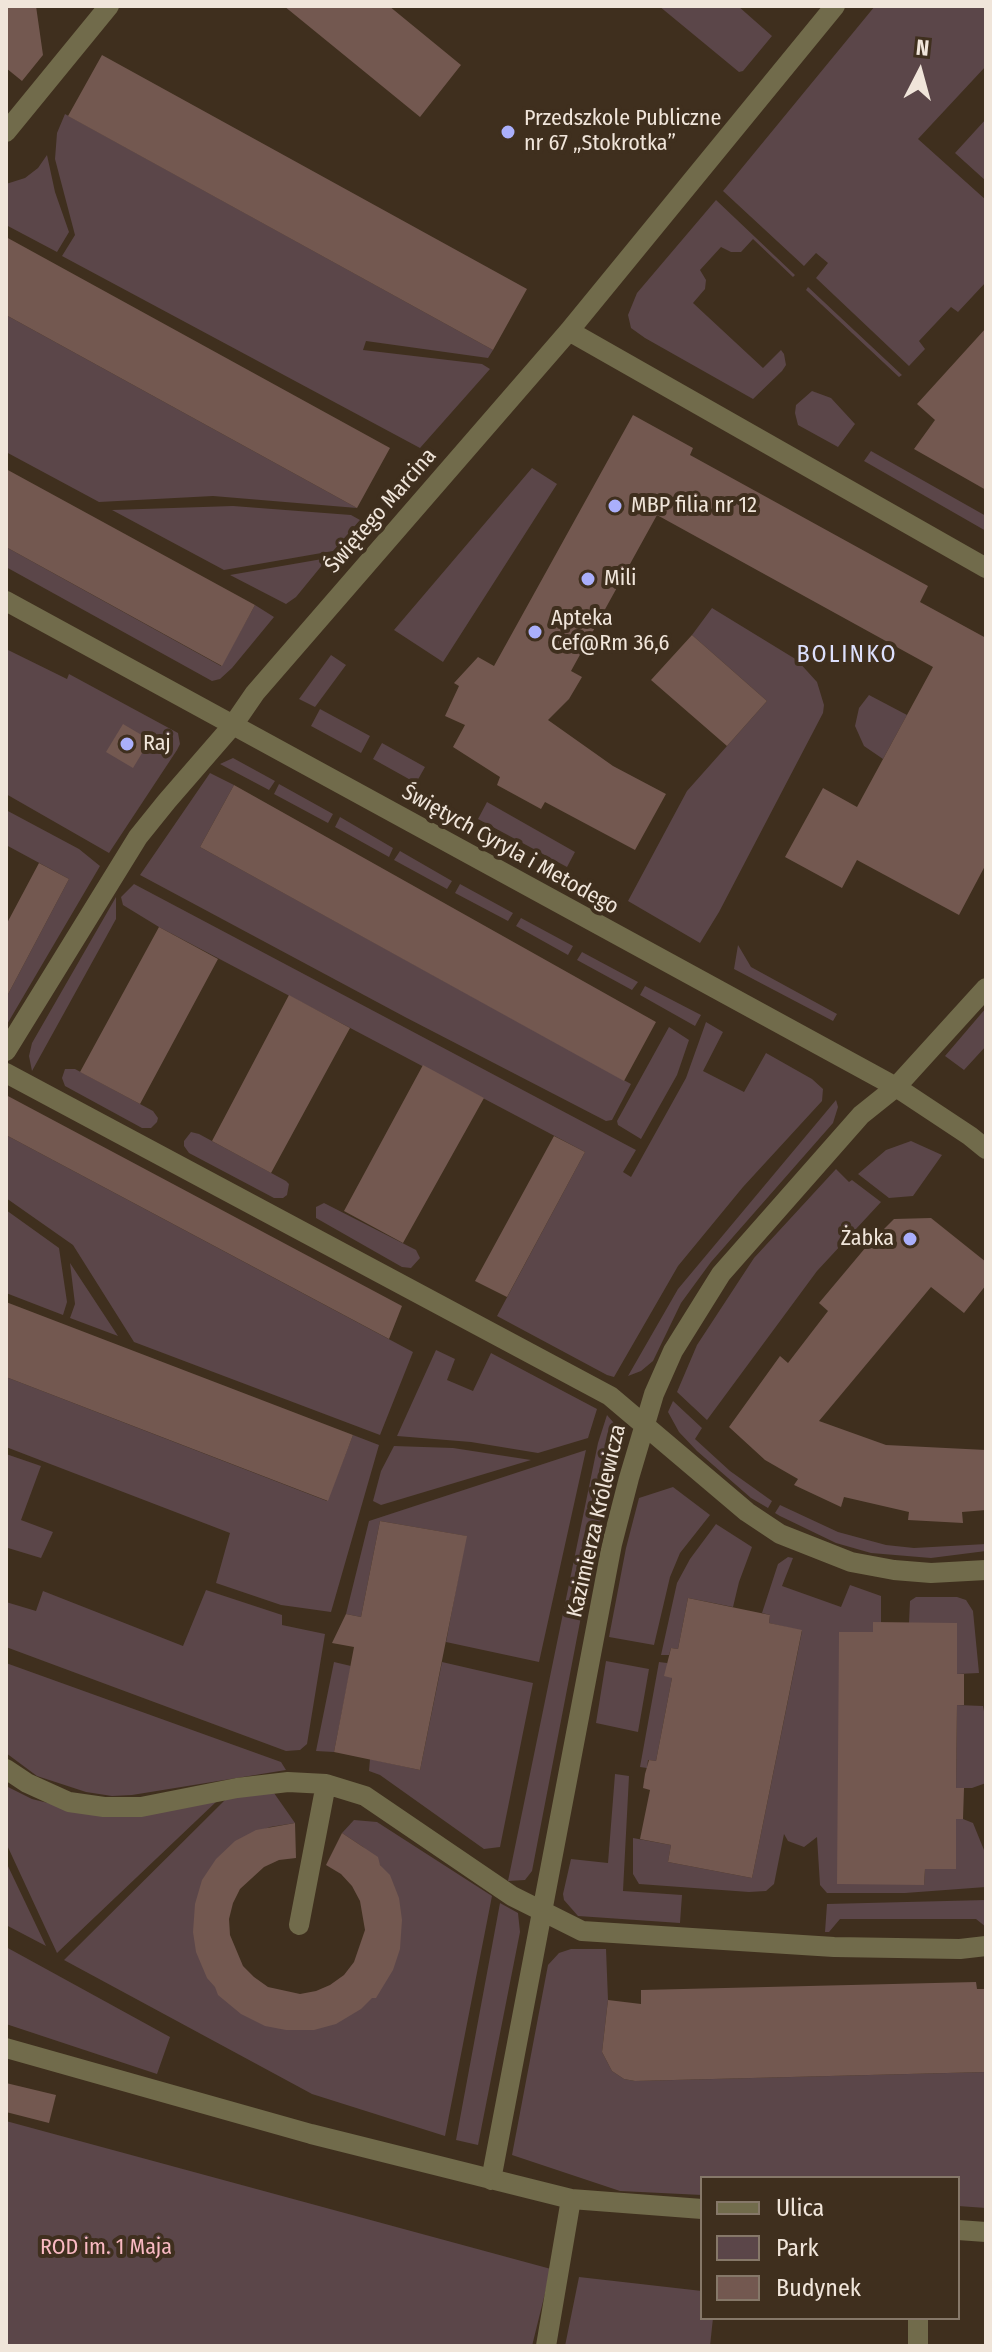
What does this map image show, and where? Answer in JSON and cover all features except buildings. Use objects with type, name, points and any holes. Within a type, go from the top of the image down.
[{"type":"street","points":[[6,132],[109,6]]},
{"type":"street","name":"Świętego Marcina","points":[[6,1051],[138,837],[233,725],[255,693],[569,331],[835,6]]},
{"type":"street","points":[[569,331],[986,568]]},
{"type":"street","name":"Świętych Cyryla i Metodego","points":[[6,601],[896,1087],[986,1149]]},
{"type":"street","name":"Kazimierza Królewicza","points":[[491,2180],[612,1544],[644,1425],[673,1351],[721,1274],[861,1115],[896,1087],[986,988]]},
{"type":"street","points":[[6,1073],[610,1396],[747,1512],[780,1534],[851,1562],[894,1570],[931,1573],[986,1570]]},
{"type":"street","points":[[6,1769],[27,1783],[69,1802],[104,1807],[141,1807],[237,1788],[288,1782],[326,1784],[365,1796],[512,1896],[582,1931],[834,1947],[960,1949],[986,1946]]},
{"type":"street","points":[[299,1925],[326,1784]]},
{"type":"street","points":[[6,2048],[311,2134],[571,2199],[700,2209]]},
{"type":"street","points":[[546,2346],[571,2199]]},
{"type":"street","points":[[960,2230],[986,2232]]},
{"type":"street","points":[[918,2320],[918,2346]]},
{"type":"green space","points":[[659,6],[738,6],[772,36],[739,72]]},
{"type":"green space","points":[[875,6],[986,6],[986,66],[918,139],[986,200],[986,282],[958,312],[951,307],[919,341],[925,349],[909,366],[816,278],[828,263],[816,253],[804,266],[723,191]]},
{"type":"green space","points":[[65,114],[493,350],[488,358],[366,341],[363,350],[482,364],[490,369],[420,448],[62,256],[75,235],[55,159],[57,133]]},
{"type":"green space","points":[[986,119],[986,181],[955,153]]},
{"type":"green space","points":[[47,155],[55,192],[69,232],[57,252],[6,225],[6,184],[25,178],[38,168]]},
{"type":"green space","points":[[716,200],[795,275],[793,277],[753,239],[741,252],[731,252],[721,247],[700,270],[706,280],[705,289],[693,303],[763,368],[781,350],[784,354],[786,365],[782,371],[753,399],[645,338],[631,328],[628,315],[637,293]]},
{"type":"green space","points":[[808,287],[902,375],[899,377],[806,290]]},
{"type":"green space","points":[[6,315],[357,508],[213,496],[99,502],[6,452]]},
{"type":"green space","points":[[812,391],[831,398],[855,424],[838,447],[798,425],[796,405]]},
{"type":"green space","points":[[871,451],[986,516],[986,531],[864,461]]},
{"type":"green space","points":[[532,468],[557,484],[443,662],[394,630]]},
{"type":"green space","points":[[233,506],[351,515],[360,520],[333,551],[224,570],[112,510]]},
{"type":"green space","points":[[6,547],[221,666],[255,605],[274,617],[232,668],[220,679],[212,681],[6,567]]},
{"type":"green space","points":[[328,558],[296,597],[286,604],[230,575]]},
{"type":"green space","points":[[712,608],[797,660],[817,682],[824,705],[823,713],[700,943],[628,901],[687,791],[767,701],[692,635]]},
{"type":"green space","points":[[6,649],[67,679],[69,674],[178,733],[180,744],[177,750],[109,853],[6,794]]},
{"type":"green space","points":[[331,655],[346,665],[315,707],[299,699]]},
{"type":"green space","points":[[869,695],[907,715],[883,759],[864,746],[855,726],[859,708]]},
{"type":"green space","points":[[320,709],[370,736],[361,753],[311,726]]},
{"type":"green space","points":[[382,743],[425,767],[416,783],[373,759]]},
{"type":"green space","points":[[233,758],[275,781],[269,790],[220,764]]},
{"type":"green space","points":[[210,773],[234,785],[200,847],[631,1084],[612,1120],[606,1121],[405,1017],[140,875]]},
{"type":"green space","points":[[279,784],[333,814],[328,823],[274,794]]},
{"type":"green space","points":[[487,802],[575,852],[567,867],[478,819]]},
{"type":"green space","points":[[6,810],[79,849],[100,866],[6,1026],[6,998],[69,879],[6,845]]},
{"type":"green space","points":[[340,817],[393,848],[389,857],[335,827]]},
{"type":"green space","points":[[400,851],[452,881],[447,889],[394,860]]},
{"type":"green space","points":[[134,884],[636,1150],[623,1172],[631,1177],[686,1078],[706,1022],[723,1032],[703,1071],[744,1092],[766,1053],[812,1079],[823,1089],[822,1101],[743,1187],[678,1266],[614,1377],[607,1375],[497,1316],[585,1152],[159,927],[123,905],[121,897]]},
{"type":"green space","points":[[460,884],[513,913],[508,921],[455,893]]},
{"type":"green space","points":[[116,897],[116,919],[32,1071],[29,1056],[32,1043]]},
{"type":"green space","points":[[521,918],[573,946],[568,955],[516,926]]},
{"type":"green space","points":[[738,945],[751,967],[837,1014],[833,1021],[734,969]]},
{"type":"green space","points":[[582,952],[638,982],[632,990],[577,960]]},
{"type":"green space","points":[[645,986],[701,1015],[695,1026],[640,995]]},
{"type":"green space","points":[[986,1008],[986,1046],[964,1070],[945,1056]]},
{"type":"green space","points":[[669,1027],[689,1040],[677,1075],[641,1139],[618,1125],[617,1121]]},
{"type":"green space","points":[[65,1069],[75,1069],[153,1111],[157,1122],[151,1128],[142,1128],[65,1086],[62,1078]]},
{"type":"green space","points":[[836,1100],[838,1107],[833,1123],[711,1262],[681,1303],[653,1361],[641,1371],[628,1376],[678,1289]]},
{"type":"green space","points":[[191,1132],[286,1181],[289,1184],[287,1195],[274,1198],[189,1153],[184,1141]]},
{"type":"green space","points":[[6,1135],[413,1352],[380,1435],[134,1342],[73,1245],[6,1198]]},
{"type":"green space","points":[[911,1141],[942,1155],[913,1196],[889,1198],[858,1174],[886,1150]]},
{"type":"green space","points":[[836,1169],[849,1182],[852,1180],[881,1202],[817,1271],[707,1420],[677,1392],[697,1345],[754,1258]]},
{"type":"green space","points":[[324,1203],[416,1250],[420,1258],[411,1268],[402,1267],[316,1218],[316,1207]]},
{"type":"green space","points":[[6,1210],[59,1248],[67,1302],[63,1315],[6,1293]]},
{"type":"green space","points":[[70,1263],[118,1336],[70,1318],[75,1304]]},
{"type":"green space","points":[[436,1350],[455,1359],[447,1380],[473,1391],[491,1353],[597,1409],[588,1438],[538,1453],[471,1442],[397,1436]]},
{"type":"green space","points":[[6,1377],[327,1501],[353,1435],[379,1445],[331,1612],[281,1605],[216,1583],[230,1533],[6,1447]]},
{"type":"green space","points":[[673,1401],[702,1428],[695,1439],[730,1471],[772,1501],[768,1508],[751,1498],[679,1432],[668,1412]]},
{"type":"green space","points":[[607,1415],[619,1429],[621,1441],[596,1539],[532,1871],[525,1880],[508,1881],[598,1443]]},
{"type":"green space","points":[[394,1446],[453,1448],[531,1460],[381,1505],[373,1501],[381,1471]]},
{"type":"green space","points":[[586,1450],[539,1662],[446,1642],[466,1536],[380,1521],[361,1617],[346,1614],[369,1521]]},
{"type":"green space","points":[[6,1454],[41,1466],[21,1520],[53,1532],[41,1558],[8,1548],[6,1551]]},
{"type":"green space","points":[[673,1487],[710,1515],[680,1553],[670,1577],[654,1645],[609,1637],[639,1498]]},
{"type":"green space","points":[[780,1505],[838,1532],[886,1545],[914,1548],[986,1544],[986,1551],[931,1558],[871,1553],[836,1543],[780,1516],[775,1513]]},
{"type":"green space","points":[[716,1524],[752,1547],[733,1607],[688,1598],[678,1649],[671,1648],[669,1655],[661,1655],[677,1583]]},
{"type":"green space","points":[[788,1557],[793,1558],[782,1586],[841,1607],[850,1585],[881,1596],[881,1623],[873,1632],[839,1632],[924,1885],[925,1869],[955,1869],[956,1819],[963,1819],[973,1823],[986,1855],[986,1887],[905,1893],[827,1893],[820,1885],[817,1837],[804,1847],[788,1841],[784,1834],[774,1884],[766,1891],[639,1884],[633,1874],[633,1838],[671,1845],[668,1862],[752,1878],[802,1631],[769,1623],[770,1615],[762,1613],[778,1564]]},
{"type":"green space","points":[[206,1590],[282,1615],[282,1625],[325,1634],[307,1744],[300,1750],[286,1751],[6,1647],[6,1602],[36,1611],[43,1591],[183,1646]]},
{"type":"green space","points":[[916,1597],[957,1597],[966,1600],[973,1611],[979,1673],[957,1674],[957,1624],[909,1623],[910,1601]]},
{"type":"green space","points":[[606,1661],[649,1669],[638,1732],[596,1723]]},
{"type":"green space","points":[[334,1662],[351,1666],[334,1752],[316,1751]]},
{"type":"green space","points":[[442,1662],[533,1683],[500,1847],[484,1849],[380,1775],[369,1771],[370,1759],[420,1770]]},
{"type":"green space","points":[[659,1662],[667,1663],[672,1678],[656,1761],[648,1760],[647,1768],[640,1767]]},
{"type":"green space","points":[[6,1663],[281,1762],[286,1770],[112,1796],[86,1792],[37,1776],[6,1753]]},
{"type":"green space","points":[[957,1705],[983,1706],[986,1722],[986,1783],[972,1788],[956,1788]]},
{"type":"green space","points":[[615,1774],[629,1776],[623,1891],[682,1895],[680,1923],[578,1916],[564,1900],[571,1859],[608,1863]]},
{"type":"green space","points":[[6,1786],[32,1799],[60,1806],[217,1801],[57,1953],[6,1843]]},
{"type":"green space","points":[[274,1793],[295,1823],[270,1827],[247,1836],[196,1942],[325,2025],[392,1886],[380,1865],[363,1847],[342,1833],[354,1820],[377,1822],[492,1896],[445,2136],[312,2094],[64,1960],[227,1798]]},
{"type":"green space","points":[[6,1862],[46,1946],[6,1925]]},
{"type":"green space","points":[[986,1900],[986,1927],[976,1919],[840,1919],[829,1932],[825,1932],[827,1904]]},
{"type":"green space","points":[[500,1903],[518,1913],[520,1932],[478,2145],[456,2140]]},
{"type":"green space","points":[[6,1947],[170,2037],[157,2074],[6,2024]]},
{"type":"green space","points":[[571,1949],[606,1949],[608,2000],[602,2052],[612,2071],[624,2079],[986,2072],[986,2208],[960,2206],[960,2176],[700,2176],[700,2195],[620,2191],[512,2155],[548,1965],[559,1953]]},
{"type":"green space","name":"ROD im. 1 Maja","points":[[6,2121],[551,2269],[532,2346],[6,2346]]},
{"type":"green space","points":[[579,2277],[700,2291],[700,2320],[713,2320],[710,2346],[565,2346]]},
{"type":"place","name":"Przedszkole Publiczne nr 67 „Stokrotka”","points":[[508,132]]},
{"type":"place","name":"MBP filia nr 12","points":[[615,506]]},
{"type":"place","name":"Mili","points":[[588,579]]},
{"type":"place","name":"Apteka Cef@Rm 36,6","points":[[535,632]]},
{"type":"place","name":"Raj","points":[[127,744]]},
{"type":"place","name":"Żabka","points":[[910,1239]]},
{"type":"district","name":"BOLINKO","points":[[847,655]]}]
